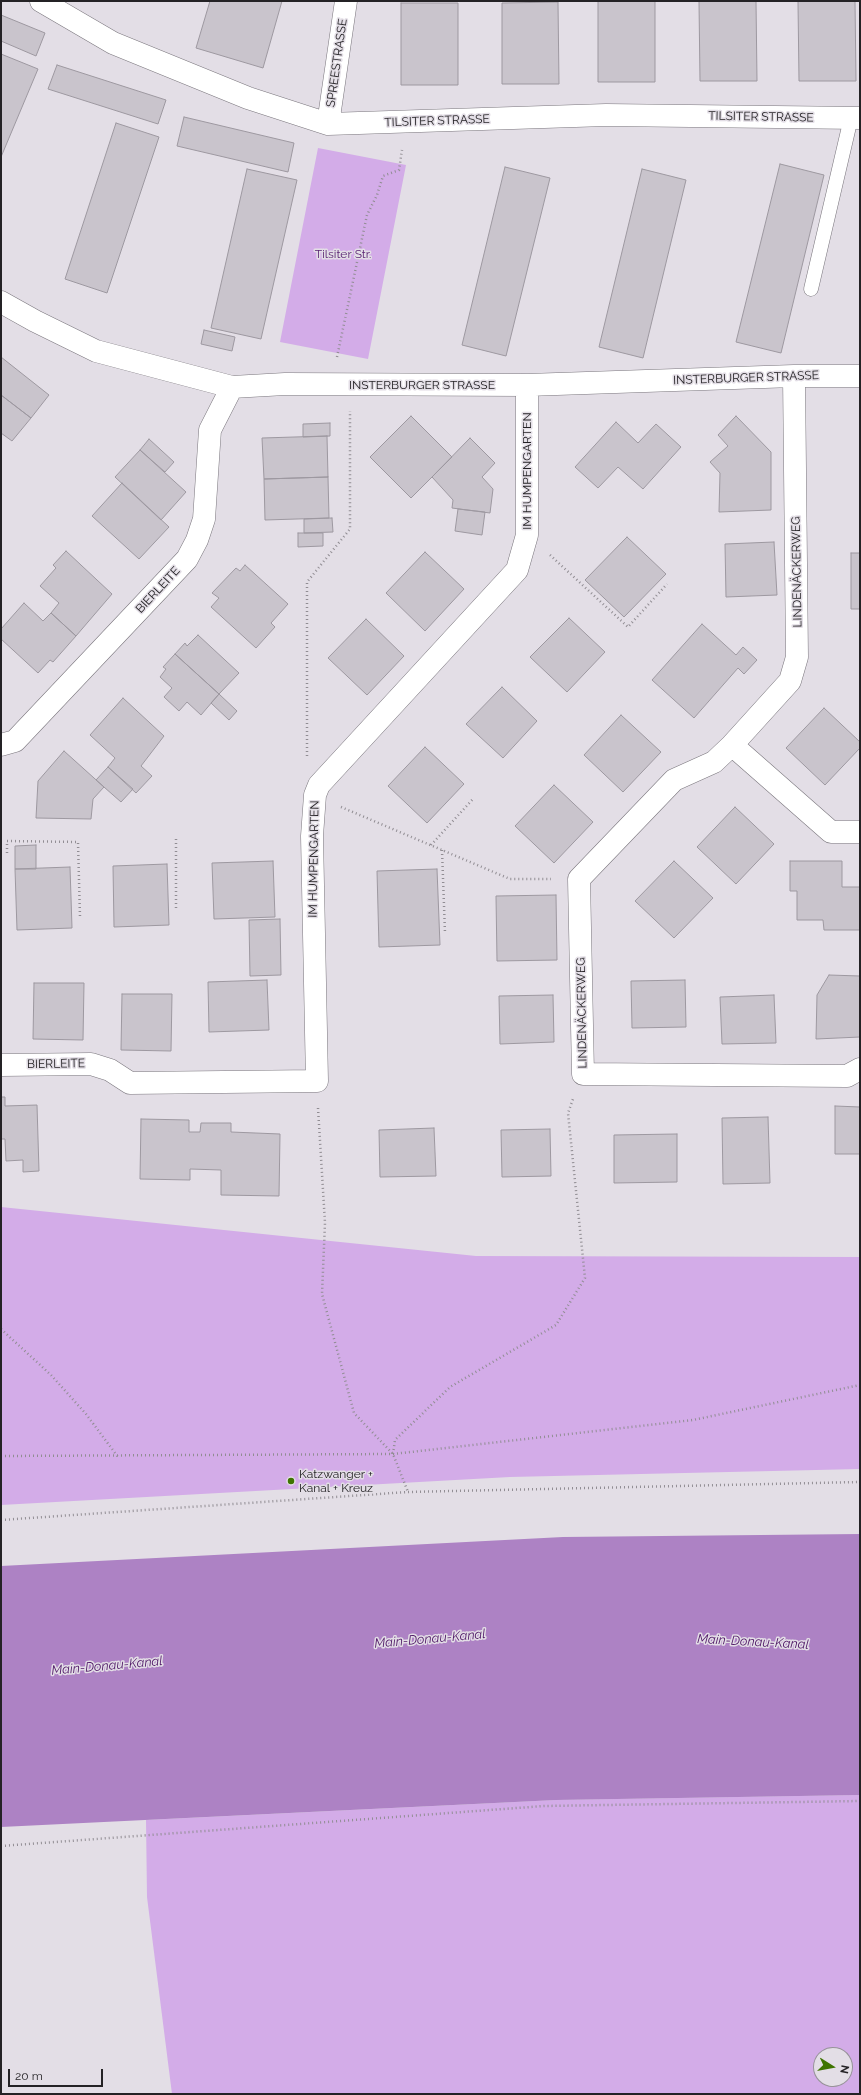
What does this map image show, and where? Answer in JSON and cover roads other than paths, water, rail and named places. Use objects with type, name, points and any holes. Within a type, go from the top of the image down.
[{"type":"street","name":"TILSITER STRASSE","points":[[41,1],[113,43],[248,98],[328,124],[606,115],[856,118]]},
{"type":"street","name":"SPREESTRASSE","points":[[328,124],[346,1]]},
{"type":"street","name":"INSTERBURGER STRASSE","points":[[1,302],[35,322],[96,351],[232,387],[340,384],[527,386],[794,376],[860,376]]},
{"type":"street","name":"LINDENÄCKERWEG","points":[[794,376],[797,657],[790,681],[732,745],[714,762],[674,780],[579,879],[583,1074],[847,1076],[860,1069]]},
{"type":"street","name":"IM HUMPENGARTEN","points":[[130,1083],[316,1081],[312,836],[317,790],[517,570],[528,535],[527,386]]},
{"type":"street","name":"BIERLEITE","points":[[1,746],[15,741],[187,558],[197,540],[204,519],[210,430],[232,387]]},
{"type":"street","points":[[732,745],[831,832],[860,832]]},
{"type":"street","name":"BIERLEITE","points":[[1,1065],[91,1064],[110,1070],[130,1083]]},
{"type":"lane","points":[[811,289],[856,118]]},
{"type":"water","name":"Main-Donau-Kanal","points":[[860,1534],[860,1795],[556,1800],[1,1827],[1,1566],[563,1537]]},
{"type":"place","name":"Katzwanger + Kanal + Kreuz","points":[[291,1481]]},
{"type":"park label","name":"Tilsiter Str.","points":[[343,254]]}]
